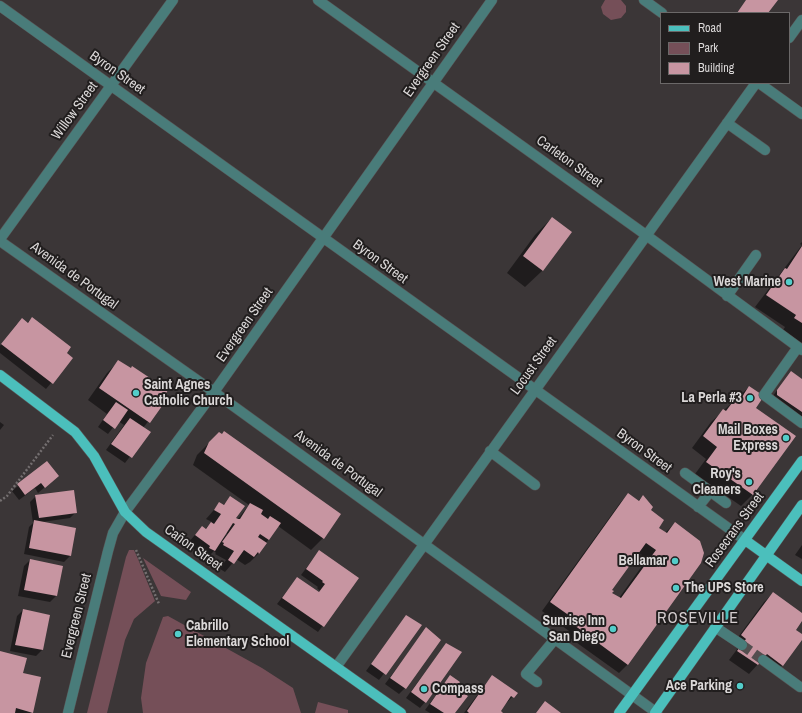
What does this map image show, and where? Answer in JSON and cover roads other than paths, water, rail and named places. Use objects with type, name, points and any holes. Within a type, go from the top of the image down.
[{"type":"main road","name":"Cañon Street","points":[[0,375],[75,432],[94,456],[124,512],[146,532],[401,713]]},
{"type":"main road","name":"Rosecrans Street","points":[[619,713],[802,461]]},
{"type":"main road","points":[[656,713],[765,554],[802,505]]},
{"type":"main road","points":[[745,540],[802,581]]},
{"type":"street","name":"Willow Street","points":[[0,240],[173,0]]},
{"type":"street","name":"Carleton Street","points":[[318,0],[646,235],[800,348]]},
{"type":"street","name":"Evergreen Street","points":[[68,713],[113,533],[124,512],[214,392],[492,0]]},
{"type":"street","points":[[644,0],[661,12]]},
{"type":"street","name":"Byron Street","points":[[0,6],[745,540]]},
{"type":"street","points":[[790,37],[802,20]]},
{"type":"street","name":"Locust Street","points":[[336,667],[646,235],[727,123],[757,84]]},
{"type":"street","points":[[759,84],[802,114]]},
{"type":"street","points":[[727,123],[765,150]]},
{"type":"street","name":"Avenida de Portugal","points":[[0,240],[424,543],[656,713]]},
{"type":"street","points":[[728,296],[756,255]]},
{"type":"street","points":[[800,348],[764,394],[802,423]]},
{"type":"street","points":[[490,451],[535,486]]},
{"type":"street","points":[[685,473],[726,503]]},
{"type":"street","points":[[698,506],[710,492]]},
{"type":"street","points":[[715,627],[742,645]]},
{"type":"street","points":[[537,682],[526,674],[555,639]]},
{"type":"street","points":[[763,660],[800,687]]},
{"type":"tunnel","points":[[742,645],[763,660]]},
{"type":"place","name":"West Marine","points":[[789,282]]},
{"type":"place","name":"Saint Agnes Catholic Church","points":[[136,393]]},
{"type":"place","name":"La Perla #3","points":[[750,398]]},
{"type":"place","name":"Mail Boxes Express","points":[[786,438]]},
{"type":"place","name":"Roy's Cleaners","points":[[749,482]]},
{"type":"place","name":"Bellamar","points":[[675,561]]},
{"type":"place","name":"The UPS Store","points":[[676,588]]},
{"type":"place","name":"Sunrise Inn San Diego","points":[[613,629]]},
{"type":"place","name":"Cabrillo Elementary School","points":[[178,634]]},
{"type":"place","name":"Ace Parking","points":[[740,686]]},
{"type":"place","name":"Compass","points":[[424,689]]},
{"type":"district","name":"ROSEVILLE","points":[[698,619]]}]
